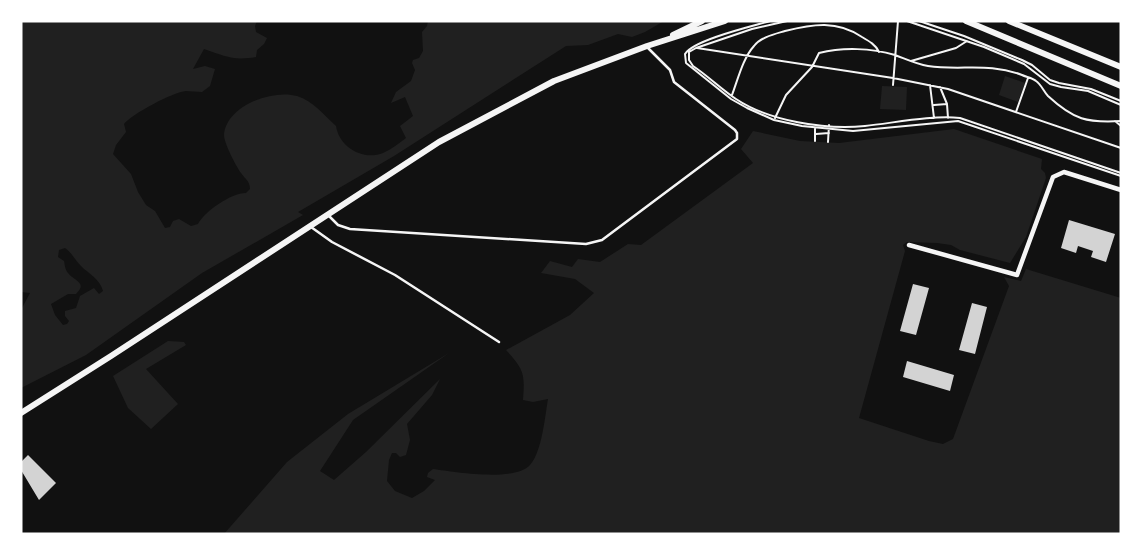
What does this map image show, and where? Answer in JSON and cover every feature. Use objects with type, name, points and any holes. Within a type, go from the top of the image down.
[{"type":"main road","points":[[21,412],[119,351],[326,214],[439,142],[554,81],[646,46],[702,21]]},
{"type":"main road","points":[[646,46],[725,21]]},
{"type":"main road","points":[[966,21],[1121,86]]},
{"type":"main road","points":[[1009,21],[1121,67]]},
{"type":"street","points":[[909,245],[1017,275],[1051,180],[1056,174],[1064,172],[1121,190]]},
{"type":"lane","points":[[326,214],[338,225],[350,229],[586,244],[602,240],[737,139],[737,132],[735,130],[674,82],[670,70],[646,46]]},
{"type":"lane","points":[[309,226],[337,245],[395,275],[499,342]]},
{"type":"path","points":[[770,21],[692,47],[685,54],[686,63],[732,97],[774,119],[815,128],[854,131],[934,120]]},
{"type":"path","points":[[732,97],[693,66],[689,60],[689,52],[752,29],[788,21]]},
{"type":"path","points":[[893,85],[898,21]]},
{"type":"path","points":[[907,21],[967,41],[1024,64],[1050,84],[1088,91],[1121,103]]},
{"type":"path","points":[[919,21],[1022,60],[1032,65],[1050,80],[1091,89],[1121,103]]},
{"type":"path","points":[[732,97],[747,56],[754,45],[762,39],[789,30],[816,24],[839,26],[851,30],[870,42],[879,52]]},
{"type":"path","points":[[910,61],[956,48],[967,41]]},
{"type":"path","points":[[692,47],[940,87],[1121,148]]},
{"type":"path","points":[[774,119],[786,95],[812,67],[819,53],[844,49],[895,55],[928,66],[945,68],[983,66],[1003,69],[1037,81],[1047,95],[1080,118],[1089,121],[1121,121]]},
{"type":"path","points":[[1016,112],[1028,78]]},
{"type":"path","points":[[930,85],[934,105],[934,120]]},
{"type":"path","points":[[940,87],[947,104],[948,119]]},
{"type":"path","points":[[934,105],[947,104]]},
{"type":"path","points":[[774,119],[851,127],[948,119],[970,120],[1121,174]]},
{"type":"path","points":[[1115,121],[1121,126]]},
{"type":"path","points":[[815,124],[815,141]]},
{"type":"path","points":[[828,142],[829,125]]},
{"type":"path","points":[[815,134],[829,134]]},
{"type":"shaded area","points":[[21,21],[257,21],[255,26],[256,32],[267,38],[264,44],[257,50],[256,57],[235,58],[204,49],[193,69],[205,66],[215,69],[210,86],[202,92],[186,91],[172,95],[144,109],[124,124],[126,132],[116,145],[113,154],[131,174],[138,192],[146,205],[155,211],[165,228],[170,227],[173,221],[179,219],[191,226],[198,224],[206,214],[226,199],[246,193],[250,189],[248,182],[231,154],[224,135],[227,125],[233,116],[241,108],[252,102],[275,95],[287,94],[303,98],[336,126],[338,134],[347,146],[360,154],[375,155],[383,153],[406,138],[400,126],[413,116],[405,97],[391,103],[396,92],[411,81],[415,70],[412,63],[413,60],[419,58],[423,51],[422,32],[427,26],[428,21],[664,21],[632,37],[618,34],[588,45],[566,46],[394,156],[298,212],[303,215],[202,273],[86,355],[21,388],[21,310],[30,293],[21,292]],"holes":[[[65,248],[97,280],[103,291],[99,294],[94,288],[80,296],[76,308],[65,311],[65,316],[69,321],[63,325],[55,315],[51,304],[68,294],[76,294],[81,287],[79,282],[67,272],[64,261],[58,257],[59,250]]]},
{"type":"shaded area","points":[[1005,76],[1025,83],[1018,102],[999,95]]},
{"type":"shaded area","points":[[882,86],[907,87],[906,110],[880,109]]},
{"type":"shaded area","points":[[954,129],[1042,159],[1041,169],[1045,173],[1046,178],[1026,237],[1010,263],[960,250],[951,245],[907,242],[903,245],[905,251],[859,418],[929,441],[943,444],[953,439],[1009,286],[1004,277],[1021,281],[1026,269],[1121,298],[1121,534],[224,534],[287,462],[348,414],[449,353],[353,420],[320,471],[334,480],[366,452],[440,379],[432,395],[407,424],[410,440],[406,455],[400,457],[396,453],[392,453],[389,460],[387,481],[395,491],[412,498],[424,491],[435,480],[427,477],[428,473],[433,469],[469,474],[498,475],[522,470],[530,465],[540,443],[548,399],[533,402],[523,400],[524,384],[522,372],[517,362],[506,350],[570,315],[594,293],[575,279],[541,273],[550,261],[572,267],[578,259],[600,262],[628,244],[641,245],[753,163],[741,149],[753,131],[800,141],[839,143]]},
{"type":"shaded area","points":[[168,341],[184,342],[186,345],[146,369],[178,404],[151,429],[128,408],[113,376]]},
{"type":"building","points":[[1069,220],[1115,234],[1106,262],[1091,257],[1093,251],[1078,246],[1076,253],[1061,248]]},
{"type":"building","points":[[913,284],[929,288],[916,335],[900,331]]},
{"type":"building","points":[[972,303],[987,307],[975,354],[959,350]]},
{"type":"building","points":[[907,361],[954,375],[950,391],[903,377]]},
{"type":"building","points":[[28,455],[56,483],[39,500],[21,470],[21,462]]}]
